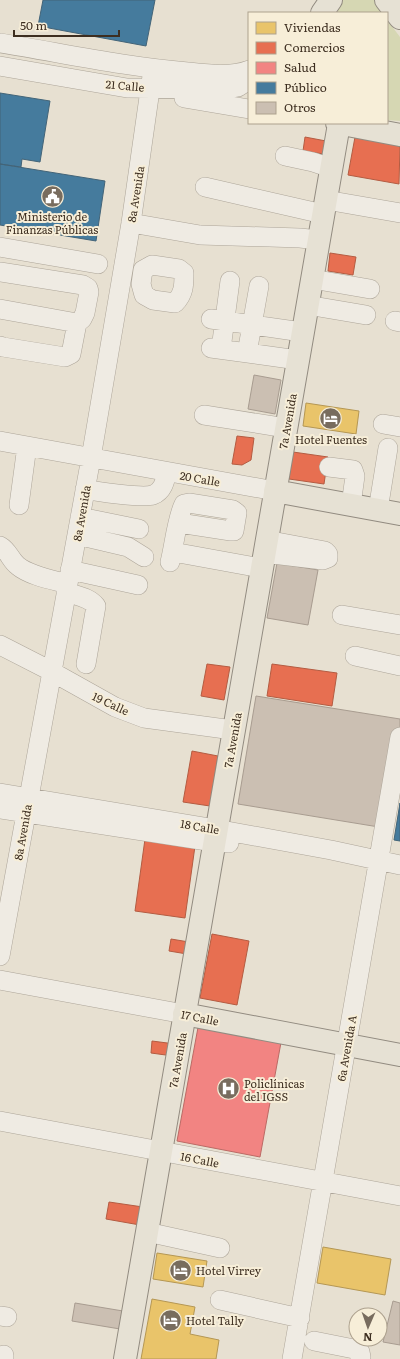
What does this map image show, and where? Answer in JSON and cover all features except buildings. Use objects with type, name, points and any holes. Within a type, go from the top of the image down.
[{"type":"main road","points":[[307,12],[314,0]]},
{"type":"main road","points":[[323,12],[331,0]]},
{"type":"main road","points":[[386,0],[400,18]]},
{"type":"main road","name":"7a Avenida","points":[[125,1359],[331,168],[336,124]]},
{"type":"main road","points":[[341,124],[400,135]]},
{"type":"main road","name":"20 Calle","points":[[275,491],[400,514]]},
{"type":"main road","name":"17 Calle","points":[[184,1014],[400,1054]]},
{"type":"street","name":"21 Calle","points":[[0,43],[248,109]]},
{"type":"street","name":"21 Calle","points":[[0,66],[127,88],[208,74],[226,74],[248,70]]},
{"type":"street","name":"21 Calle","points":[[152,83],[227,89],[238,87],[248,81]]},
{"type":"street","name":"8a Avenida","points":[[0,956],[6,893],[27,805],[91,458],[122,279],[152,83]]},
{"type":"street","points":[[285,156],[313,162],[331,168]]},
{"type":"street","points":[[205,187],[324,207],[400,212]]},
{"type":"street","points":[[131,223],[200,235],[300,238],[318,240]]},
{"type":"street","points":[[0,247],[98,264]]},
{"type":"street","points":[[0,272],[83,285],[88,288],[89,292],[85,313],[82,319],[77,323],[71,354],[65,357],[0,346]]},
{"type":"street","points":[[122,279],[141,284]]},
{"type":"street","points":[[312,279],[370,290]]},
{"type":"street","points":[[230,281],[218,320],[216,349],[298,360]]},
{"type":"street","points":[[247,353],[259,286]]},
{"type":"street","points":[[307,305],[366,316]]},
{"type":"street","points":[[0,309],[77,323]]},
{"type":"street","points":[[218,320],[302,332]]},
{"type":"street","points":[[204,415],[286,428]]},
{"type":"street","name":"20 Calle","points":[[0,441],[275,491]]},
{"type":"street","points":[[18,505],[27,446]]},
{"type":"street","points":[[378,510],[388,448]]},
{"type":"street","points":[[329,467],[353,470],[355,476],[351,505]]},
{"type":"street","points":[[85,489],[132,495],[153,495],[164,485],[167,472]]},
{"type":"street","points":[[80,517],[139,529]]},
{"type":"street","points":[[179,523],[172,557],[264,554]]},
{"type":"street","points":[[76,535],[128,547],[144,557]]},
{"type":"street","points":[[0,546],[7,549],[13,562],[18,567],[29,572],[68,582],[138,584]]},
{"type":"street","points":[[68,582],[96,606],[86,664]]},
{"type":"street","points":[[342,615],[400,625]]},
{"type":"street","name":"19 Calle","points":[[0,645],[115,707],[144,718],[233,730]]},
{"type":"street","points":[[355,656],[400,666]]},
{"type":"street","name":"6a Avenida A","points":[[298,1358],[300,1318],[400,737]]},
{"type":"street","name":"18 Calle","points":[[0,792],[27,805],[215,835],[331,850],[378,865],[400,874]]},
{"type":"street","name":"18 Calle","points":[[0,809],[27,805]]},
{"type":"street","name":"18 Calle","points":[[378,865],[400,865]]},
{"type":"street","name":"17 Calle","points":[[0,980],[184,1014]]},
{"type":"street","name":"16 Calle","points":[[0,1121],[400,1196]]},
{"type":"street","points":[[147,1232],[220,1248]]},
{"type":"street","points":[[220,1300],[300,1318]]},
{"type":"street","points":[[314,1341],[354,1349],[360,1352],[360,1359]]},
{"type":"green space","points":[[339,0],[374,0],[380,12],[332,12]]},
{"type":"green space","points":[[388,21],[400,37],[400,121],[388,120]]},
{"type":"place","name":"Ministerio de Finanzas Públicas","points":[[52,196]]},
{"type":"place","name":"Hotel Fuentes","points":[[331,419]]},
{"type":"place","name":"Policlínicas del IGSS","points":[[229,1089]]},
{"type":"place","name":"Hotel Virrey","points":[[180,1270]]},
{"type":"place","name":"Hotel Tally","points":[[170,1320]]}]
